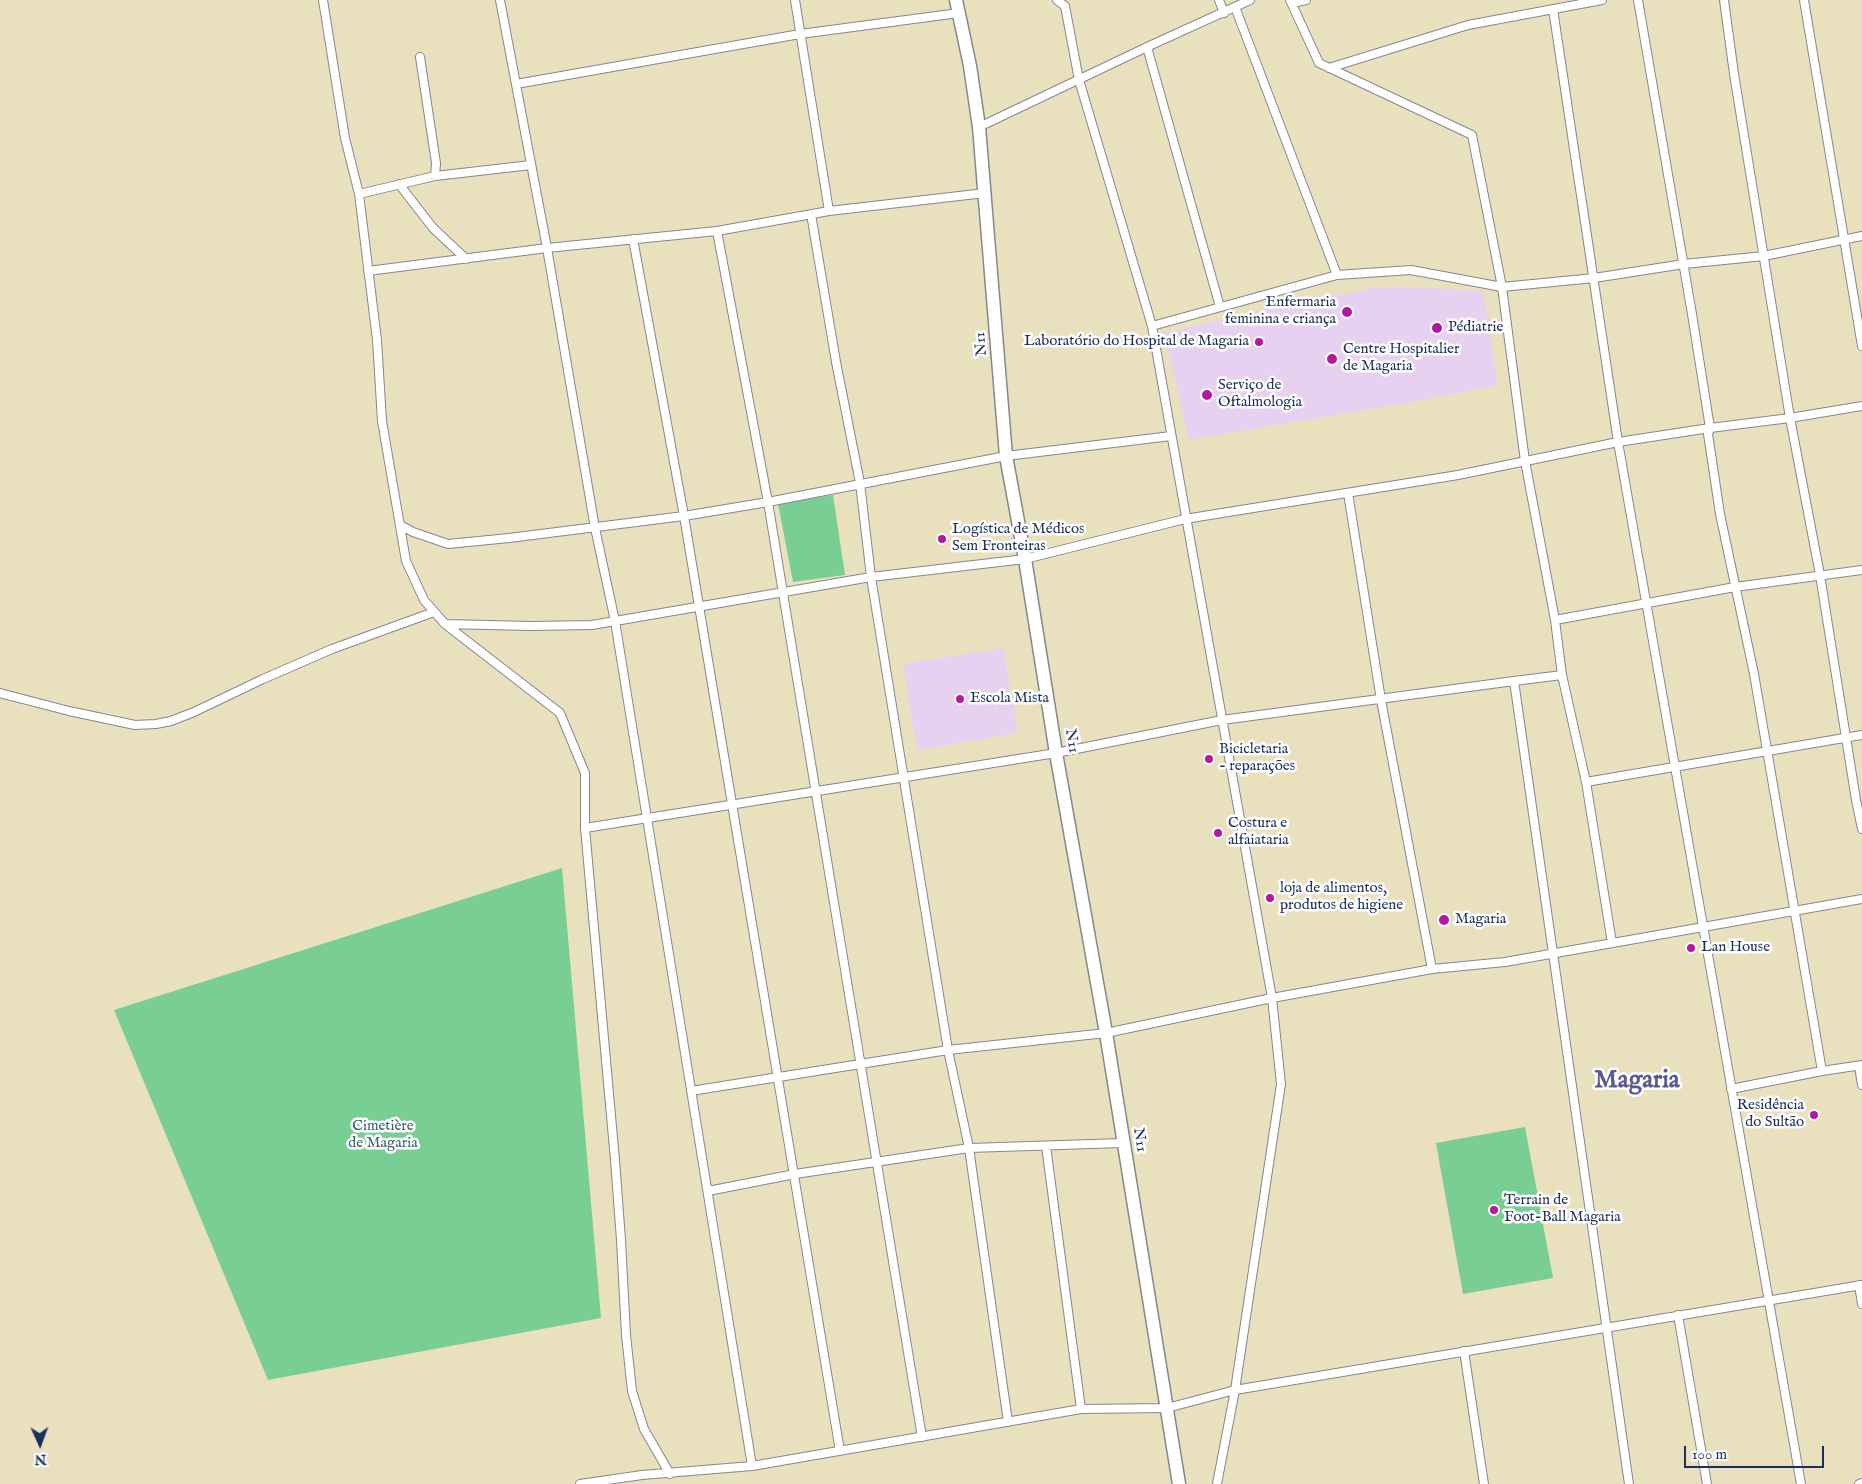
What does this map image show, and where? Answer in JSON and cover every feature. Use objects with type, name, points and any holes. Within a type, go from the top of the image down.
[{"type":"main road","name":"N11","points":[[958,3],[979,127],[1006,456],[1106,1034],[1122,1142],[1179,1484]]},
{"type":"street","points":[[323,0],[345,138],[359,194],[377,340],[383,428],[406,560],[424,600],[445,624],[560,713],[586,773],[585,828],[616,1168],[622,1240],[626,1335],[632,1390],[644,1429],[670,1474]]},
{"type":"street","points":[[500,0],[548,248],[595,528],[615,621],[752,1466]]},
{"type":"street","points":[[795,0],[829,211]]},
{"type":"street","points":[[1057,0],[1066,3],[1079,80],[1152,326],[1272,998],[1281,1084],[1235,1390],[1217,1484]]},
{"type":"street","points":[[1219,0],[1224,13]]},
{"type":"street","points":[[979,127],[1250,0]]},
{"type":"street","points":[[1306,0],[1291,2],[1319,64],[1472,135],[1502,287],[1525,461],[1555,620],[1562,676],[1586,782],[1612,944]]},
{"type":"street","points":[[1329,68],[1468,24],[1602,0]]},
{"type":"street","points":[[1638,0],[1684,264],[1710,428],[1708,434],[1720,514],[1754,674],[1822,1071]]},
{"type":"street","points":[[1724,0],[1790,418],[1820,575],[1862,829]]},
{"type":"street","points":[[1804,0],[1862,346]]},
{"type":"street","points":[[516,84],[800,34],[958,3]]},
{"type":"street","points":[[1235,8],[1338,275]]},
{"type":"street","points":[[1553,9],[1618,442],[1801,1484]]},
{"type":"street","points":[[1147,47],[1220,307]]},
{"type":"street","points":[[420,57],[436,163],[435,176]]},
{"type":"street","points":[[359,194],[435,176],[532,165]]},
{"type":"street","points":[[399,184],[433,228],[466,259]]},
{"type":"street","points":[[368,271],[633,238],[717,231],[829,211],[984,193]]},
{"type":"street","points":[[811,214],[836,362],[860,483],[871,577],[948,1050],[969,1148],[1008,1422]]},
{"type":"street","points":[[717,231],[768,502],[922,1437]]},
{"type":"street","points":[[1152,326],[1338,275],[1411,270],[1502,287],[1594,278],[1684,264],[1764,256],[1843,238],[1862,236]]},
{"type":"street","points":[[633,238],[684,516],[840,1451]]},
{"type":"street","points":[[445,624],[592,625],[871,577],[1025,559],[1185,518],[1458,475],[1618,442],[1862,406]]},
{"type":"street","points":[[400,526],[448,544],[595,528],[768,502],[1006,456],[1171,436]]},
{"type":"street","points":[[1348,493],[1381,700],[1432,969]]},
{"type":"street","points":[[1555,620],[1735,587],[1862,570]]},
{"type":"street","points":[[0,694],[78,713],[135,724],[156,724],[171,721],[194,712],[332,649],[434,612]]},
{"type":"street","points":[[585,828],[1056,753],[1222,720],[1562,676]]},
{"type":"street","points":[[1514,681],[1629,1484]]},
{"type":"street","points":[[1586,782],[1862,735]]},
{"type":"street","points":[[691,1092],[948,1050],[1106,1034],[1272,998],[1432,969],[1505,962],[1862,898]]},
{"type":"street","points":[[1731,1089],[1861,1065],[1862,1084]]},
{"type":"street","points":[[708,1191],[795,1174],[969,1148],[1122,1142]]},
{"type":"street","points":[[1046,1146],[1081,1409]]},
{"type":"street","points":[[580,1484],[642,1475],[752,1466],[1081,1409],[1167,1408],[1235,1390],[1860,1285],[1862,1304]]},
{"type":"street","points":[[1678,1315],[1707,1484]]},
{"type":"street","points":[[1464,1351],[1484,1484]]},
{"type":"shaded area","name":"Centre Hospitalier de Magaria","points":[[1408,287],[1483,291],[1498,385],[1418,401],[1189,440],[1164,333],[1277,307],[1374,288]]},
{"type":"shaded area","name":"Escola Mista","points":[[1003,648],[1018,733],[917,750],[903,664]]},
{"type":"green space","points":[[833,495],[845,575],[793,582],[778,504]]},
{"type":"green space","name":"Cimetière de Magaria","points":[[562,868],[601,1318],[268,1380],[114,1010]]},
{"type":"green space","name":"Terrain de Foot-Ball Magaria","points":[[1525,1127],[1553,1278],[1463,1294],[1436,1143]]},
{"type":"place","name":"Enfermaria feminina e criança","points":[[1347,312]]},
{"type":"place","name":"Pédiatrie","points":[[1437,328]]},
{"type":"place","name":"Laboratório do Hospital de Magaria","points":[[1259,342]]},
{"type":"place","name":"Centre Hospitalier de Magaria","points":[[1332,359]]},
{"type":"place","name":"Serviço de Oftalmologia","points":[[1207,395]]},
{"type":"place","name":"Logística de Médicos Sem Fronteiras","points":[[942,539]]},
{"type":"place","name":"Escola Mista","points":[[960,699]]},
{"type":"place","name":"Bicicletaria - reparações","points":[[1209,759]]},
{"type":"place","name":"Costura e alfaiataria","points":[[1218,833]]},
{"type":"place","name":"loja de alimentos, produtos de higiene","points":[[1270,898]]},
{"type":"place","name":"Magaria","points":[[1444,920]]},
{"type":"place","name":"Lan House","points":[[1691,948]]},
{"type":"place","name":"Residência do Sultão","points":[[1814,1115]]},
{"type":"place","name":"Terrain de Foot-Ball Magaria","points":[[1494,1210]]},
{"type":"district","name":"Magaria","points":[[1637,1082]]}]
